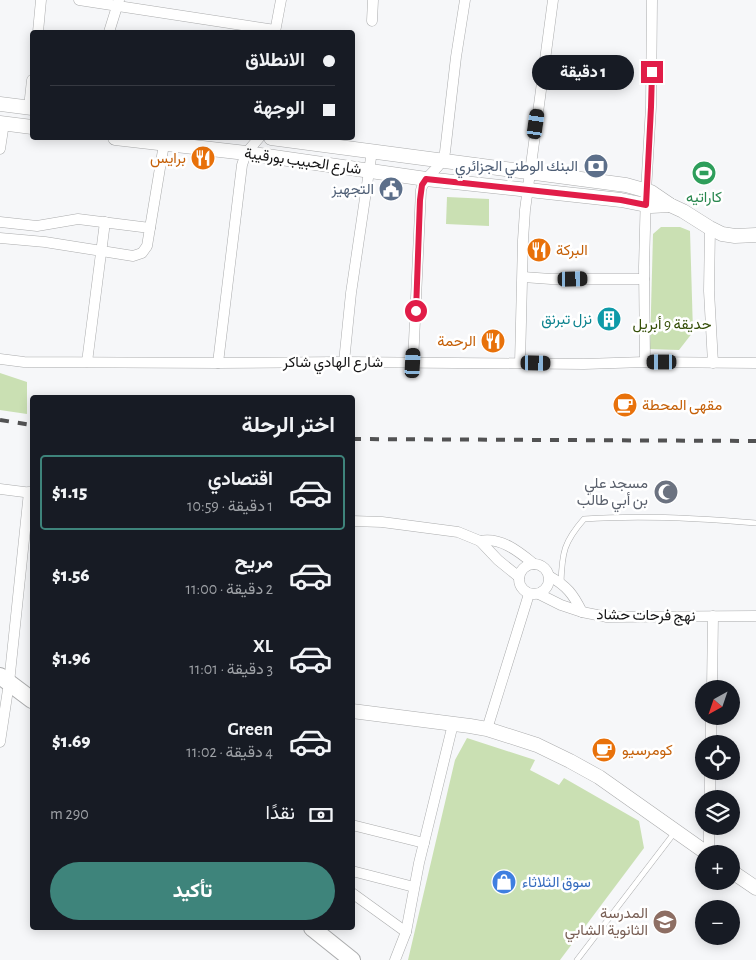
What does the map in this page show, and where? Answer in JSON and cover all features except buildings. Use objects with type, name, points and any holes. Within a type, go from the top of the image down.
[{"type":"main road","points":[[4,680],[30,694]]},
{"type":"main road","points":[[314,930],[352,960]]},
{"type":"street","points":[[38,30],[41,0]]},
{"type":"street","points":[[79,0],[118,4],[269,30]]},
{"type":"street","points":[[275,30],[281,0]]},
{"type":"street","points":[[372,21],[373,0]]},
{"type":"street","points":[[413,363],[422,185],[443,161],[448,136],[456,57],[465,0]]},
{"type":"street","points":[[520,363],[523,240],[553,0]]},
{"type":"street","points":[[645,362],[644,279],[651,107],[652,0]]},
{"type":"street","points":[[110,30],[118,4]]},
{"type":"street","points":[[0,104],[30,108]]},
{"type":"street","points":[[0,149],[2,123],[30,127]]},
{"type":"street","name":"شارع الحبيب بورقيبة","points":[[131,140],[246,153],[426,179],[621,200],[646,198]]},
{"type":"street","points":[[218,363],[242,165],[246,153],[256,140]]},
{"type":"street","name":"شارع الحبيب بورقيبة","points":[[287,140],[626,185],[646,198],[683,211],[710,228],[728,235],[756,236]]},
{"type":"street","points":[[0,238],[45,242],[101,252],[139,255],[145,250],[150,228],[164,144]]},
{"type":"street","points":[[344,362],[351,293],[372,151]]},
{"type":"street","points":[[0,222],[37,226],[78,219],[150,228]]},
{"type":"street","points":[[87,362],[104,222]]},
{"type":"street","points":[[710,228],[709,291],[713,363]]},
{"type":"street","points":[[523,277],[551,279],[644,279]]},
{"type":"street","name":"شارع الهادي شاكر","points":[[0,359],[24,362],[756,363]]},
{"type":"street","points":[[0,489],[30,492]]},
{"type":"street","points":[[0,742],[4,680],[30,499]]},
{"type":"street","points":[[355,521],[382,522],[458,532],[480,540],[489,539],[497,541],[517,551],[534,564],[544,567],[549,576],[561,583],[574,596],[582,612]]},
{"type":"street","points":[[480,540],[498,560],[518,576],[520,587],[534,594]]},
{"type":"street","points":[[518,576],[524,567],[534,564]]},
{"type":"street","points":[[487,730],[534,594],[547,587],[549,576]]},
{"type":"street","name":"نهج فرحات حشاد","points":[[534,594],[582,612],[607,617],[756,616]]},
{"type":"street","points":[[712,680],[713,616]]},
{"type":"street","points":[[355,711],[487,730],[537,745],[599,776],[695,845]]},
{"type":"street","points":[[395,960],[406,932],[414,887],[453,724]]},
{"type":"street","points":[[355,826],[424,843]]},
{"type":"street","points":[[355,872],[414,887]]},
{"type":"street","points":[[740,877],[756,888]]},
{"type":"street","points":[[355,895],[406,932]]},
{"type":"lane","points":[[561,583],[562,556],[572,533],[584,519],[621,516],[756,523]]},
{"type":"lane","points":[[577,960],[676,832]]},
{"type":"green space","points":[[447,197],[489,199],[489,226],[446,224]]},
{"type":"green space","name":"حديقة 9 أبريل","points":[[661,227],[680,227],[690,231],[693,332],[679,350],[650,349],[653,234]]},
{"type":"green space","points":[[0,373],[27,382],[27,414],[0,410]]},
{"type":"green space","points":[[467,738],[535,760],[530,770],[559,785],[564,778],[639,821],[644,848],[560,960],[408,960],[455,760]]},
{"type":"railway","points":[[0,420],[30,425]]},
{"type":"railway","points":[[355,439],[756,441]]},
{"type":"place","name":"برايس","points":[[203,158]]},
{"type":"place","name":"البنك الوطني الجزائري","points":[[596,166]]},
{"type":"place","name":"كاراتيه","points":[[704,173]]},
{"type":"place","name":"التجهيز","points":[[391,189]]},
{"type":"place","name":"البركة","points":[[539,250]]},
{"type":"place","name":"نزل تبرنق","points":[[609,319]]},
{"type":"place","name":"الرحمة","points":[[493,341]]},
{"type":"place","name":"مقهى المحطة","points":[[625,405]]},
{"type":"place","name":"مسجد علي بن أبي طالب","points":[[666,492]]},
{"type":"place","name":"كومرسيو","points":[[604,750]]},
{"type":"place","name":"سوق الثلاثاء","points":[[504,882]]},
{"type":"place","name":"المدرسة الثانوية الشابي","points":[[665,922]]},
{"type":"route","points":[[416,311],[420,200],[422,185],[426,179],[621,200],[646,205],[652,72]]}]
